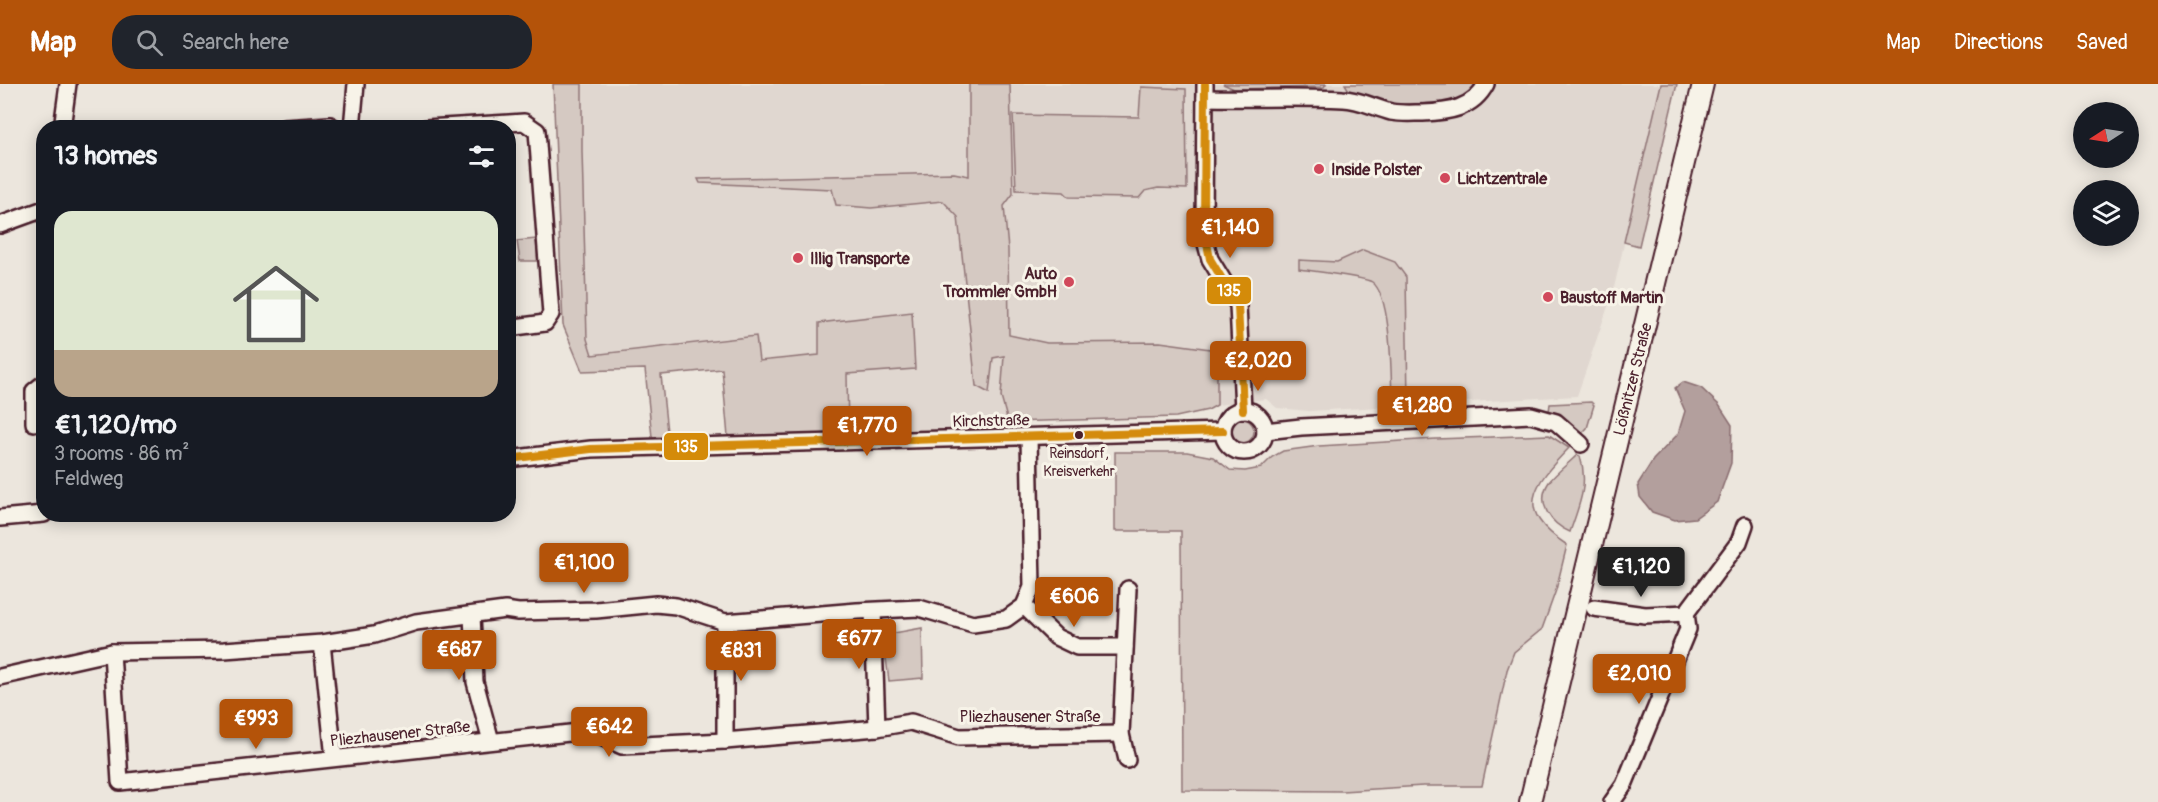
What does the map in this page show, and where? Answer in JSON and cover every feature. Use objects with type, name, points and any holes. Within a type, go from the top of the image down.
[{"type":"main road","name":"Lößnitzer Straße","points":[[1530,802],[1703,84]]},
{"type":"street","points":[[63,120],[68,84]]},
{"type":"street","points":[[353,120],[356,84]]},
{"type":"street","points":[[1243,410],[1238,305],[1210,259],[1204,228],[1205,91],[1349,99],[1397,113],[1439,112],[1457,109],[1473,101],[1482,92],[1485,84]]},
{"type":"street","points":[[516,122],[524,122],[537,131],[551,314],[545,323],[516,327]]},
{"type":"street","points":[[0,225],[36,212]]},
{"type":"street","points":[[34,423],[34,392],[36,390]]},
{"type":"street","points":[[1243,410],[1251,411],[1258,416],[1265,431],[1257,447],[1244,452],[1228,445],[1223,432],[1230,415],[1243,410]]},
{"type":"street","points":[[1265,431],[1301,427],[1531,415],[1556,422],[1581,444]]},
{"type":"street","name":"Kirchstraße","points":[[516,458],[591,449],[1223,432]]},
{"type":"street","points":[[0,677],[112,652],[224,650],[322,642],[374,635],[417,622],[505,610],[519,612],[596,610],[657,604],[676,606],[725,622],[919,608],[973,624],[1006,619],[1024,606],[1032,587],[1029,437]]},
{"type":"street","points":[[0,519],[36,515]]},
{"type":"street","points":[[1612,802],[1624,785],[1688,629],[1686,614],[1739,543],[1745,525]]},
{"type":"street","points":[[1127,760],[1121,734],[1128,589]]},
{"type":"street","points":[[1024,606],[1056,637],[1077,647],[1125,647]]},
{"type":"street","points":[[1594,608],[1645,615],[1686,614]]},
{"type":"street","points":[[873,611],[877,728]]},
{"type":"street","name":"Pliezhausener Straße","points":[[472,615],[475,682],[491,741]]},
{"type":"street","points":[[725,622],[725,741]]},
{"type":"street","points":[[322,642],[334,758]]},
{"type":"street","name":"Pliezhausener Straße","points":[[112,652],[120,782],[588,731],[622,746],[725,741],[877,728],[911,722],[959,737],[1121,734]]},
{"type":"shaded area","points":[[553,84],[582,84],[587,339],[592,355],[756,336],[759,361],[819,355],[819,323],[912,312],[915,369],[847,374],[848,433],[728,437],[722,369],[661,375],[667,432],[679,431],[681,437],[652,437],[645,369],[582,371],[563,325]]},
{"type":"shaded area","points":[[576,84],[1661,84],[1613,292],[1577,396],[1309,411],[1277,408],[1266,399],[1217,405],[1208,410],[1176,417],[1008,422],[993,427],[848,433],[847,374],[820,355],[658,370],[657,359],[583,366]]},
{"type":"shaded area","points":[[969,84],[1010,84],[1013,194],[1004,206],[1008,249],[1009,335],[1047,343],[1160,342],[1217,350],[1217,405],[1208,410],[1176,417],[1008,422],[1001,397],[1004,356],[993,358],[989,393],[976,386],[958,217],[943,201],[871,208],[836,205],[832,189],[700,183],[698,179],[954,173],[969,176]]},
{"type":"shaded area","points":[[1223,84],[1326,84],[1324,87],[1234,89]]},
{"type":"shaded area","points":[[1345,84],[1475,84],[1470,92],[1452,103],[1394,104],[1350,92]]},
{"type":"shaded area","points":[[1661,84],[1677,84],[1639,246],[1624,242]]},
{"type":"shaded area","points":[[1141,87],[1186,89],[1187,189],[1158,188],[1145,191],[1139,198],[1069,197],[1064,192],[1016,190],[1013,115],[1139,117]]},
{"type":"shaded area","points":[[536,239],[538,261],[520,261],[517,241]]},
{"type":"shaded area","points":[[1363,250],[1395,262],[1406,277],[1408,402],[1392,402],[1387,320],[1379,290],[1367,280],[1299,269],[1299,260],[1337,262]]},
{"type":"shaded area","points":[[1683,382],[1701,388],[1719,405],[1732,425],[1731,463],[1717,502],[1695,518],[1675,520],[1652,512],[1640,497],[1638,484],[1653,460],[1678,434],[1685,411],[1675,388]]},
{"type":"shaded area","points":[[1591,402],[1594,405],[1587,428],[1581,434],[1568,420],[1549,411],[1550,404]]},
{"type":"shaded area","points":[[1242,419],[1251,422],[1254,431],[1251,440],[1242,443],[1233,440],[1230,431],[1233,422]]},
{"type":"shaded area","points":[[1549,435],[1569,448],[1556,461],[1538,486],[1534,497],[1534,509],[1539,520],[1550,532],[1567,545],[1556,590],[1542,629],[1514,652],[1507,670],[1482,786],[1423,786],[1342,791],[1182,790],[1181,531],[1115,531],[1115,452],[1187,452],[1213,457],[1230,470],[1245,471],[1261,468],[1272,457],[1283,451],[1319,446]]},
{"type":"shaded area","points":[[1577,455],[1580,456],[1584,476],[1579,504],[1570,532],[1551,518],[1544,505],[1544,498],[1549,482]]},
{"type":"shaded area","points":[[922,628],[923,678],[889,681],[883,635]]},
{"type":"transit line","name":"135","points":[[1205,84],[1204,228],[1210,259],[1238,305],[1243,410]]},
{"type":"transit line","name":"135","points":[[516,458],[591,449],[1223,431]]},
{"type":"place","name":"Inside Polster","points":[[1319,169]]},
{"type":"place","name":"Lichtzentrale","points":[[1445,178]]},
{"type":"place","name":"Illig Transporte","points":[[798,258]]},
{"type":"place","name":"Auto Trommler GmbH","points":[[1069,282]]},
{"type":"place","name":"Baustoff Martin","points":[[1548,297]]},
{"type":"place","name":"Reinsdorf, Kreisverkehr","points":[[1079,435]]}]
